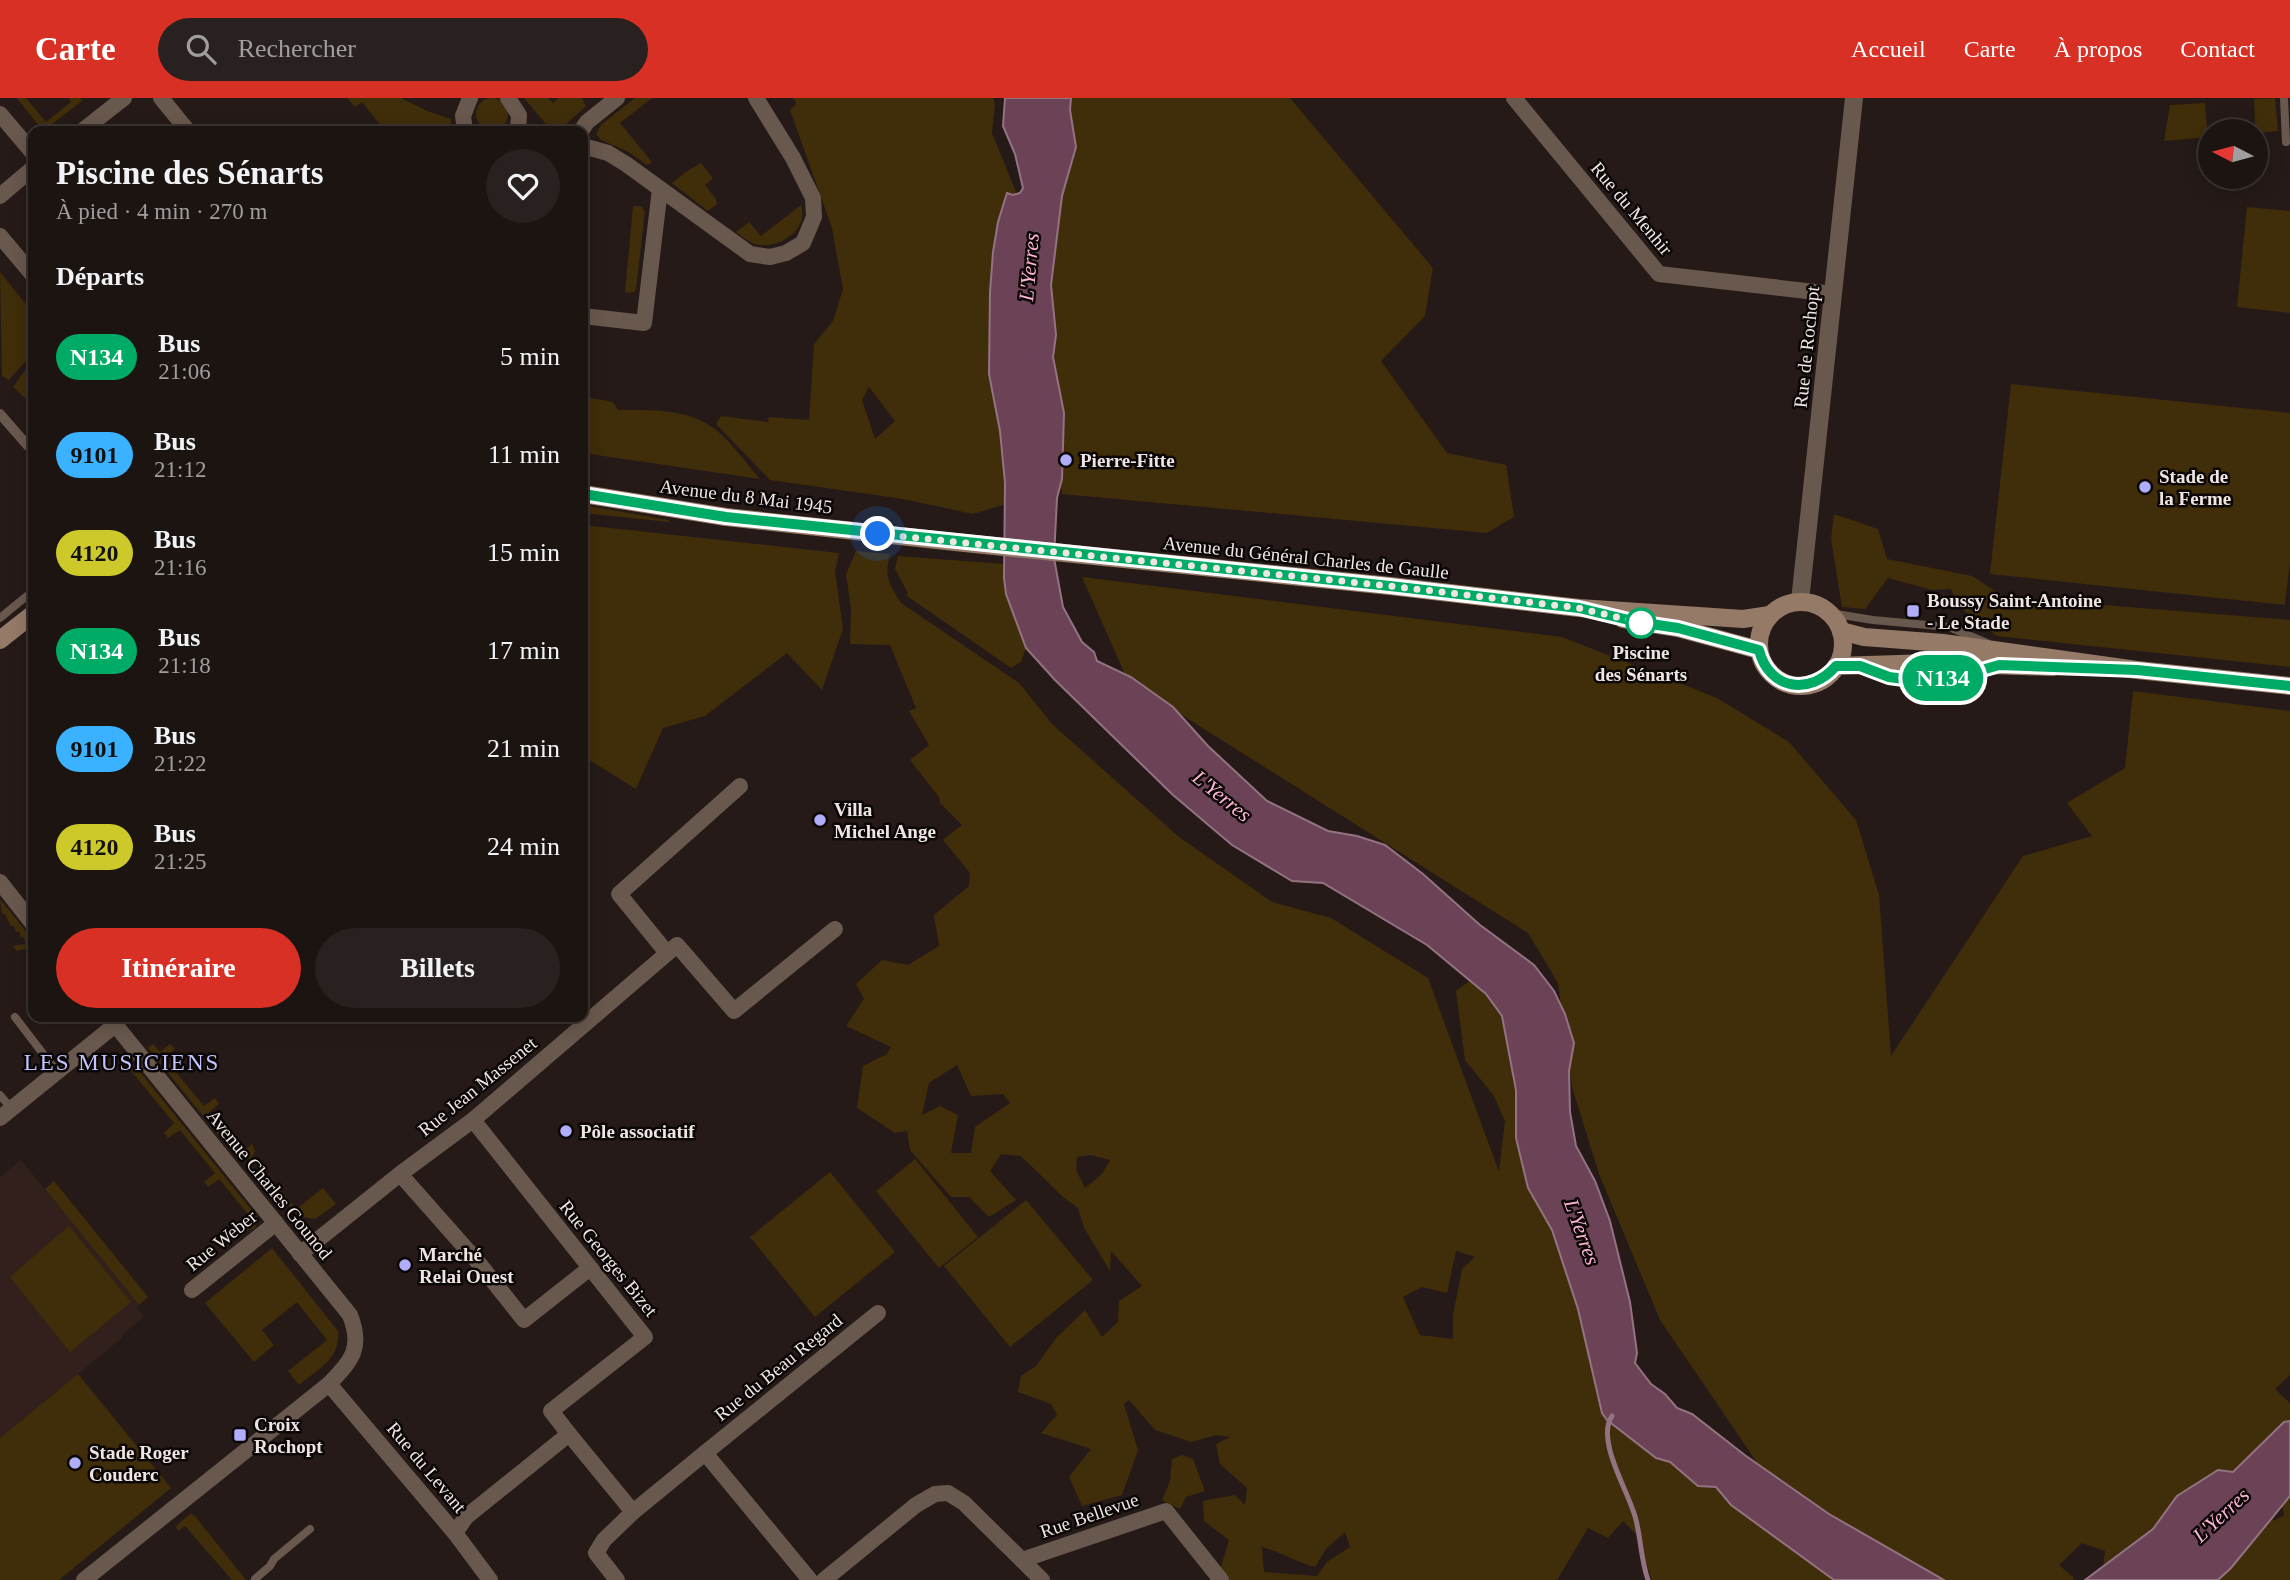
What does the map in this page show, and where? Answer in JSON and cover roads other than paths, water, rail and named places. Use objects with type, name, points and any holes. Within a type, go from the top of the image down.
[{"type":"main road","name":"Avenue du 8 Mai 1945","points":[[588,495],[726,517],[1030,548]]},
{"type":"main road","name":"Avenue du Général Charles de Gaulle","points":[[1030,548],[1579,608],[1743,619],[1770,615]]},
{"type":"main road","points":[[1800,601],[1813,603],[1830,613],[1841,631],[1843,643],[1836,666],[1827,677],[1801,686],[1787,684],[1767,669],[1759,650],[1759,637],[1763,625],[1779,607],[1800,601]]},
{"type":"main road","name":"Avenue du Général Charles de Gaulle","points":[[1579,608],[1637,622],[1678,628],[1759,650]]},
{"type":"main road","points":[[0,640],[28,618]]},
{"type":"main road","points":[[1841,631],[1864,637],[2001,657],[2290,686]]},
{"type":"main road","points":[[1836,666],[1930,663],[2001,657]]},
{"type":"street","points":[[88,126],[124,98]]},
{"type":"street","points":[[161,98],[184,126]]},
{"type":"street","points":[[464,126],[463,116],[470,98]]},
{"type":"street","points":[[508,98],[519,115],[518,126]]},
{"type":"street","points":[[584,126],[617,98]]},
{"type":"street","points":[[588,147],[608,153],[626,163],[750,254],[770,257],[786,253],[803,243],[814,217],[813,198],[793,158],[756,98]]},
{"type":"street","name":"Rue du Menhir","points":[[1514,98],[1659,274],[1833,294]]},
{"type":"street","name":"Rue de Rochopt","points":[[1800,601],[1854,98]]},
{"type":"street","points":[[0,114],[28,147]]},
{"type":"street","points":[[0,196],[28,172]]},
{"type":"street","points":[[588,317],[643,323],[660,189]]},
{"type":"street","points":[[0,236],[28,269]]},
{"type":"street","points":[[0,414],[28,446]]},
{"type":"street","points":[[740,786],[619,894],[734,1011],[835,929]]},
{"type":"street","points":[[0,882],[28,918]]},
{"type":"street","name":"Rue Jean Massenet","points":[[588,1021],[672,949]]},
{"type":"street","points":[[6,1114],[111,1022]]},
{"type":"street","name":"Avenue Charles Gounod","points":[[84,1580],[329,1384],[348,1364],[356,1341],[350,1315],[113,1022]]},
{"type":"street","name":"Rue Jean Massenet","points":[[300,1254],[472,1120],[587,1022]]},
{"type":"street","name":"Rue Georges Bizet","points":[[472,1120],[645,1337],[551,1411],[569,1434]]},
{"type":"street","points":[[400,1174],[477,1261],[524,1320],[590,1268]]},
{"type":"street","name":"Rue Weber","points":[[192,1290],[276,1223]]},
{"type":"street","name":"Rue du Beau Regard","points":[[617,1580],[596,1553],[604,1540],[633,1512],[878,1314]]},
{"type":"street","name":"Rue du Levant","points":[[329,1384],[455,1533],[490,1580]]},
{"type":"street","points":[[455,1533],[489,1490],[569,1434],[633,1512]]},
{"type":"street","points":[[705,1453],[810,1580]]},
{"type":"street","points":[[834,1577],[916,1505],[935,1494],[948,1493],[964,1503],[1042,1580]]},
{"type":"street","name":"Rue Bellevue","points":[[1022,1560],[1166,1511],[1221,1580]]},
{"type":"lane","points":[[2284,98],[2286,142]]},
{"type":"lane","points":[[0,618],[28,595]]},
{"type":"lane","points":[[1830,613],[1883,622],[1948,627],[2001,657]]},
{"type":"lane","points":[[15,1017],[57,1072]]},
{"type":"lane","points":[[0,1094],[6,1114]]},
{"type":"lane","points":[[255,1579],[310,1529]]},
{"type":"water","points":[[1005,98],[1071,98],[1070,110],[1076,147],[1062,196],[1051,285],[1056,335],[1053,357],[1064,413],[1062,479],[1057,498],[1054,558],[1063,607],[1082,642],[1094,652],[1097,661],[1131,677],[1173,707],[1208,746],[1267,801],[1328,831],[1385,845],[1423,874],[1480,925],[1534,965],[1554,991],[1574,1043],[1569,1071],[1570,1112],[1576,1146],[1595,1181],[1610,1221],[1630,1302],[1637,1353],[1635,1363],[1651,1384],[1665,1394],[1677,1408],[1692,1414],[1829,1514],[1944,1580],[1834,1580],[1731,1505],[1716,1487],[1698,1486],[1670,1462],[1656,1458],[1607,1420],[1602,1413],[1578,1309],[1552,1230],[1528,1188],[1516,1138],[1516,1090],[1502,1016],[1486,994],[1427,945],[1323,883],[1292,881],[1232,845],[1173,795],[1055,680],[1026,648],[1006,594],[1005,483],[1000,431],[989,374],[990,292],[998,222],[1007,193],[1020,193],[1023,188],[1015,154],[1003,126]]},
{"type":"water","points":[[2290,1421],[2290,1496],[2218,1580],[2085,1580],[2153,1529],[2177,1496],[2218,1470],[2233,1472],[2284,1422]]},
{"type":"waterway","name":"L'Yerres","points":[[1612,1416],[1608,1427],[1611,1453],[1633,1509],[1648,1580]]},
{"type":"place","name":"Pierre-Fitte","points":[[1066,460]]},
{"type":"place","name":"Stade de la Ferme","points":[[2145,487]]},
{"type":"place","name":"Boussy Saint-Antoine - Le Stade","points":[[1913,611]]},
{"type":"place","name":"Piscine des Sénarts","points":[[1641,623]]},
{"type":"place","name":"Villa Michel Ange","points":[[820,820]]},
{"type":"place","name":"Pôle associatif","points":[[566,1131]]},
{"type":"place","name":"Marché Relai Ouest","points":[[405,1265]]},
{"type":"place","name":"Croix Rochopt","points":[[240,1435]]},
{"type":"place","name":"Stade Roger Couderc","points":[[75,1463]]},
{"type":"district","name":"LES MUSICIENS","points":[[122,1062]]}]
